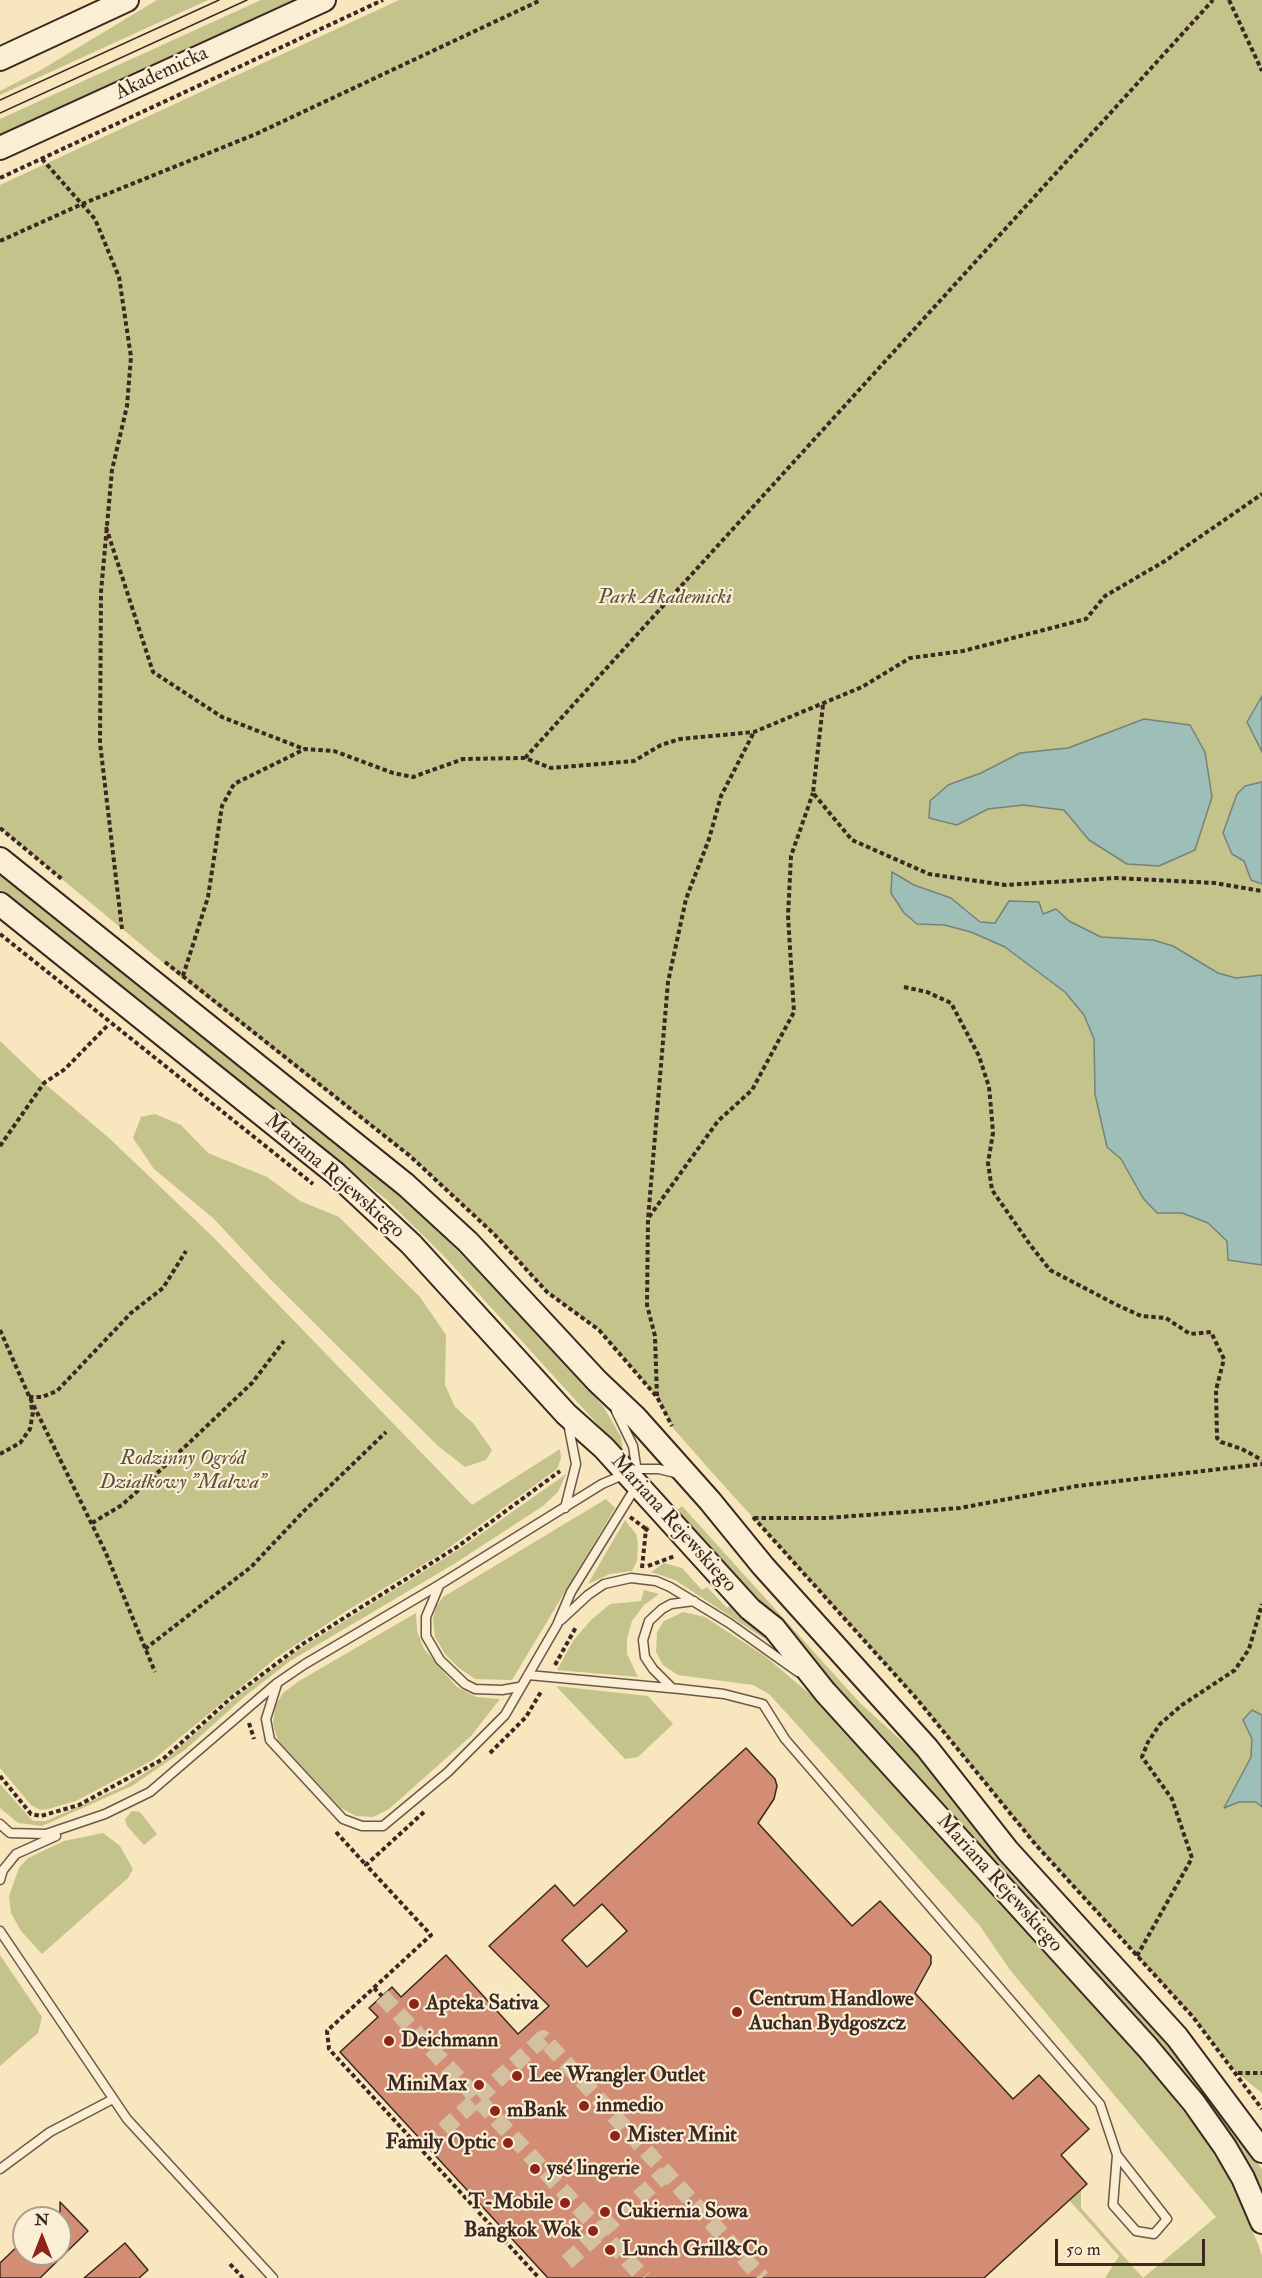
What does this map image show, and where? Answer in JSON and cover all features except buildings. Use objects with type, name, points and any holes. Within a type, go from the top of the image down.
[{"type":"street","points":[[0,59],[127,0]]},
{"type":"street","name":"Akademicka","points":[[0,148],[324,0]]},
{"type":"street","name":"Mariana Rejewskiego","points":[[0,859],[433,1208],[468,1242],[597,1381],[636,1418],[763,1566],[927,1748],[1008,1851],[1177,2037],[1262,2151]]},
{"type":"street","name":"Mariana Rejewskiego","points":[[0,904],[372,1205],[411,1244],[566,1414],[633,1475],[750,1609],[774,1628],[825,1692],[1172,2076],[1225,2147],[1243,2178],[1262,2222]]},
{"type":"lane","points":[[277,1683],[266,1719],[270,1740],[335,1812],[353,1823],[372,1827],[383,1826],[393,1820],[483,1740],[505,1715],[519,1687],[557,1625],[571,1592],[633,1475],[633,1446],[620,1416],[597,1381]]},
{"type":"lane","points":[[565,1508],[576,1464],[566,1414]]},
{"type":"lane","points":[[0,1880],[3,1870],[16,1854],[150,1792],[277,1683],[565,1508],[633,1475],[659,1469],[688,1476]]},
{"type":"lane","points":[[557,1625],[594,1590],[613,1581],[639,1579],[670,1587],[694,1601],[768,1649],[825,1692]]},
{"type":"lane","points":[[439,1585],[426,1617],[426,1636],[440,1660],[465,1684],[475,1689],[519,1687]]},
{"type":"lane","points":[[673,1688],[645,1657],[644,1640],[649,1621],[662,1609],[671,1604],[694,1601]]},
{"type":"lane","points":[[528,1675],[724,1694],[763,1704],[784,1739],[1101,2104],[1118,2155],[1167,2219],[1154,2234],[1136,2231],[1113,2205],[1118,2155]]},
{"type":"lane","points":[[0,1824],[10,1833],[46,1834],[92,1819]]},
{"type":"lane","points":[[0,1931],[113,2099],[142,2138],[273,2278]]},
{"type":"lane","points":[[0,2169],[50,2132],[113,2099]]},
{"type":"path","points":[[0,178],[383,0]]},
{"type":"path","points":[[0,241],[82,204],[256,134],[541,0]]},
{"type":"path","points":[[525,758],[1213,0]]},
{"type":"path","points":[[1229,0],[1262,71]]},
{"type":"path","points":[[42,159],[94,219],[119,277],[131,357],[127,406],[112,470],[105,525],[101,592],[100,744],[122,929]]},
{"type":"path","points":[[105,525],[153,672],[222,717],[304,749],[334,752],[393,773],[413,777],[464,759],[525,758],[551,768],[634,761],[661,745],[680,739],[754,732],[862,687],[910,658],[963,651],[1086,619],[1106,596],[1175,555],[1262,494]]},
{"type":"path","points":[[648,1219],[718,1121],[752,1090],[794,1012],[788,916],[791,856],[813,793],[822,705]]},
{"type":"path","points":[[657,1397],[655,1336],[647,1305],[648,1219],[668,982],[686,899],[709,839],[721,796],[754,732]]},
{"type":"path","points":[[183,976],[208,897],[222,806],[234,784],[304,749]]},
{"type":"path","points":[[813,793],[852,840],[929,874],[1005,885],[1116,878],[1215,883],[1262,891]]},
{"type":"path","points":[[0,934],[309,1182],[319,1187]]},
{"type":"path","points":[[904,987],[927,992],[951,1003],[979,1056],[989,1087],[993,1133],[988,1162],[992,1190],[1031,1246],[1050,1270],[1117,1305],[1142,1316],[1166,1318],[1190,1334],[1211,1332],[1224,1359],[1216,1390],[1217,1438],[1221,1442],[1242,1449],[1262,1462]]},
{"type":"path","points":[[0,1146],[44,1083],[65,1069],[110,1024],[124,1004]]},
{"type":"path","points":[[29,1396],[42,1397],[57,1390],[131,1313],[163,1288],[186,1251]]},
{"type":"path","points":[[0,1330],[29,1396],[92,1523],[155,1672]]},
{"type":"path","points":[[92,1523],[122,1505],[153,1478],[252,1383],[284,1341]]},
{"type":"path","points":[[0,1454],[20,1443],[30,1429],[33,1412],[29,1396]]},
{"type":"path","points":[[145,1649],[251,1567],[288,1527],[386,1432]]},
{"type":"path","points":[[754,1518],[826,1518],[960,1508],[1077,1486],[1262,1462]]},
{"type":"path","points":[[639,1579],[646,1529],[654,1536]]},
{"type":"path","points":[[670,1548],[682,1557]]},
{"type":"path","points":[[650,1565],[670,1558]]},
{"type":"path","points":[[1137,1956],[1192,1858],[1172,1799],[1142,1757],[1148,1742],[1160,1724],[1182,1705],[1235,1670],[1249,1649],[1262,1604]]},
{"type":"path","points":[[486,1757],[526,1717],[581,1617]]},
{"type":"path","points":[[431,1807],[366,1865],[431,1935],[327,2031],[329,2049],[539,2278]]},
{"type":"path","points":[[374,1988],[382,1996]]},
{"type":"path","points":[[1237,2073],[1262,2073]]},
{"type":"path","points":[[422,2151],[426,2146]]},
{"type":"path","points":[[230,2264],[243,2278]]},
{"type":"green space","points":[[157,0],[208,0],[0,95],[0,91],[41,70]]},
{"type":"green space","points":[[261,0],[299,0],[0,137],[0,119]]},
{"type":"green space","name":"Park Akademicki","points":[[399,0],[1262,0],[1262,2093],[1237,2073],[1193,2017],[1036,1845],[917,1699],[673,1428],[657,1397],[599,1330],[547,1292],[494,1234],[410,1156],[183,979],[0,828],[0,185]]},
{"type":"green space","points":[[0,873],[405,1199],[496,1288],[603,1406],[621,1437],[623,1452],[443,1255],[387,1200],[0,890]]},
{"type":"green space","name":"Rodzinny Ogród Działkowy \"Malwa\"","points":[[0,1041],[44,1083],[109,1138],[214,1238],[472,1505],[560,1449],[561,1458],[557,1469],[439,1555],[348,1610],[276,1658],[153,1760],[76,1801],[40,1810],[31,1805],[0,1768]]},
{"type":"green space","points":[[155,1114],[181,1125],[208,1153],[267,1177],[300,1201],[339,1217],[420,1297],[446,1335],[445,1385],[455,1407],[473,1423],[492,1450],[486,1460],[465,1467],[438,1446],[273,1282],[213,1218],[154,1169],[133,1138],[141,1117]]},
{"type":"green space","points":[[566,1474],[558,1492],[543,1506],[454,1564],[290,1661],[244,1697],[186,1749],[132,1786],[42,1826],[18,1823],[0,1808],[0,1784],[33,1821],[46,1821],[124,1786],[165,1760],[236,1697],[298,1650],[461,1548]]},
{"type":"green space","points":[[606,1499],[615,1508],[512,1680],[475,1679],[459,1668],[445,1654],[435,1637],[433,1619],[436,1607],[443,1597]]},
{"type":"green space","points":[[682,1506],[860,1703],[916,1754],[1008,1868],[1181,2060],[1262,2169],[1262,2193],[1207,2104],[1181,2070],[676,1511]]},
{"type":"green space","points":[[625,1520],[636,1534],[638,1543],[637,1561],[632,1571],[610,1574],[588,1584]]},
{"type":"green space","points":[[664,1563],[682,1568],[702,1590],[707,1587],[727,1608],[732,1605],[760,1627],[777,1647],[675,1580],[651,1572]]},
{"type":"green space","points":[[644,1590],[659,1594],[644,1605],[632,1621],[627,1639],[627,1654],[638,1677],[557,1670],[573,1641],[591,1620],[610,1604],[641,1601]]},
{"type":"green space","points":[[683,1612],[705,1617],[766,1657],[817,1700],[1153,2072],[1201,2134],[1227,2175],[1258,2244],[1262,2256],[1262,2278],[1143,2278],[1216,2217],[1010,1970],[980,1926],[769,1694],[753,1685],[678,1675],[663,1665],[656,1652],[657,1632],[664,1621]]},
{"type":"green space","points":[[416,1613],[417,1631],[424,1649],[457,1687],[476,1697],[500,1699],[471,1736],[389,1809],[373,1817],[356,1816],[341,1808],[278,1741],[273,1724],[275,1706],[283,1693],[299,1681]]},
{"type":"green space","points":[[556,1686],[648,1696],[673,1724],[638,1757],[625,1759]]},
{"type":"green space","points":[[132,1811],[140,1812],[157,1834],[144,1845],[127,1826],[125,1819]]},
{"type":"green space","points":[[103,1833],[120,1846],[133,1869],[128,1878],[42,1954],[21,1931],[11,1913],[9,1896],[19,1868],[28,1858],[64,1841]]},
{"type":"green space","points":[[0,1955],[42,2017],[38,2033],[0,2066]]},
{"type":"green space","points":[[1081,2189],[1081,2208],[1143,2278],[1105,2278],[1119,2256],[1069,2200]]},
{"type":"water","points":[[1262,696],[1262,752],[1247,722]]},
{"type":"water","points":[[1144,719],[1190,725],[1205,752],[1212,797],[1195,850],[1159,866],[1127,864],[1089,840],[1064,810],[1023,805],[988,809],[957,825],[929,818],[930,801],[948,785],[981,773],[1020,753],[1068,748]]},
{"type":"water","points":[[1262,782],[1262,884],[1251,880],[1244,861],[1232,854],[1223,833],[1237,794],[1245,786]]},
{"type":"water","points":[[892,872],[914,885],[951,898],[980,922],[995,923],[1009,901],[1039,902],[1043,914],[1056,909],[1069,921],[1101,937],[1153,940],[1173,946],[1218,973],[1236,978],[1262,975],[1262,1265],[1228,1260],[1227,1241],[1208,1223],[1182,1213],[1157,1213],[1143,1198],[1121,1159],[1107,1147],[1095,1094],[1094,1039],[1084,1015],[1065,992],[1005,947],[971,932],[944,925],[917,924],[904,913],[891,893]]},
{"type":"water","points":[[1252,1710],[1262,1715],[1262,1807],[1256,1802],[1239,1802],[1224,1808],[1251,1757],[1252,1739],[1243,1720]]},
{"type":"tunnel","points":[[382,1996],[644,2278]]},
{"type":"tunnel","points":[[426,2146],[543,2038],[762,2278]]},
{"type":"tunnel","points":[[567,2262],[666,2173]]},
{"type":"tram line","points":[[0,100],[219,0]]},
{"type":"tram line","points":[[0,113],[247,0]]},
{"type":"place","name":"Apteka Sativa","points":[[414,2004]]},
{"type":"place","name":"Centrum Handlowe Auchan Bydgoszcz","points":[[737,2012]]},
{"type":"place","name":"Deichmann","points":[[389,2041]]},
{"type":"place","name":"Lee Wrangler Outlet","points":[[517,2076]]},
{"type":"place","name":"MiniMax","points":[[479,2085]]},
{"type":"place","name":"inmedio","points":[[584,2106]]},
{"type":"place","name":"mBank","points":[[495,2111]]},
{"type":"place","name":"Mister Minit","points":[[615,2136]]},
{"type":"place","name":"Family Optic","points":[[508,2143]]},
{"type":"place","name":"ysé lingerie","points":[[535,2169]]},
{"type":"place","name":"T-Mobile","points":[[565,2203]]},
{"type":"place","name":"Cukiernia Sowa","points":[[605,2212]]},
{"type":"place","name":"Bangkok Wok","points":[[593,2231]]},
{"type":"place","name":"Lunch Grill&Co","points":[[610,2250]]}]
